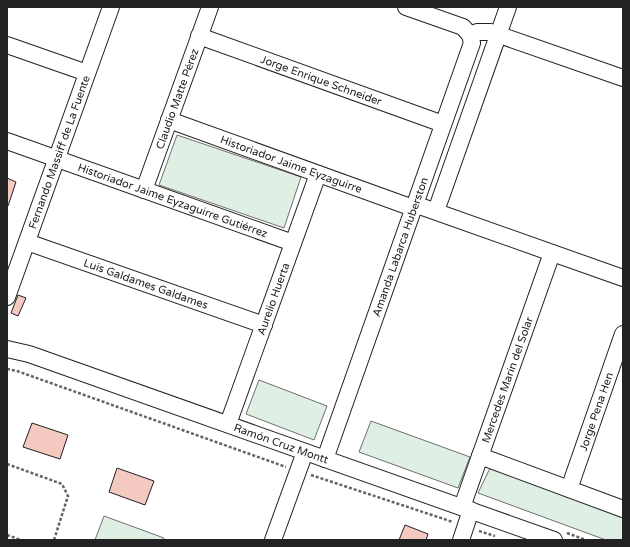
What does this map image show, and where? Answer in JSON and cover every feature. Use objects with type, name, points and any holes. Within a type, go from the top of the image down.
[{"type":"street","name":"Fernando Massiff de La Fuente","points":[[7,297],[111,7]]},
{"type":"street","name":"Claudio Matte Pérez","points":[[144,190],[210,7]]},
{"type":"street","points":[[406,7],[460,26],[470,35],[484,32],[498,34],[623,78]]},
{"type":"street","name":"Amanda Labarca Huberston","points":[[436,211],[508,7]]},
{"type":"street","name":"Amanda Labarca Huberston","points":[[325,459],[471,47],[470,35]]},
{"type":"street","name":"Jorge Enrique Schneider","points":[[200,36],[443,124]]},
{"type":"street","points":[[7,45],[88,73]]},
{"type":"street","name":"Historiador Jaime Eyzaguirre","points":[[170,120],[318,174],[414,206],[436,211],[623,278]]},
{"type":"street","name":"Historiador Jaime Eyzaguirre Gutiérrez","points":[[7,141],[293,243]]},
{"type":"street","name":"Aurelio Huerta","points":[[228,424],[318,174]]},
{"type":"street","name":"Luis Galdames Galdames","points":[[27,242],[264,325]]},
{"type":"street","name":"Mercedes Marín del Solar","points":[[463,533],[466,509],[480,456],[552,253]]},
{"type":"street","name":"Jorge Pena Hen","points":[[569,489],[623,334]]},
{"type":"street","name":"Ramón Cruz Montt","points":[[7,349],[29,354],[554,540]]},
{"type":"street","points":[[273,540],[305,452]]},
{"type":"street","points":[[480,456],[623,509]]},
{"type":"path","points":[[7,370],[17,371],[298,471],[463,533],[499,538]]},
{"type":"path","points":[[7,464],[62,484],[68,496],[54,540]]},
{"type":"path","points":[[7,535],[21,540]]},
{"type":"green space","points":[[177,135],[301,177],[284,228],[159,185]]},
{"type":"green space","points":[[259,380],[327,406],[314,440],[246,414]]},
{"type":"green space","points":[[371,421],[470,457],[458,488],[359,452]]},
{"type":"green space","points":[[491,466],[623,513],[623,540],[606,540],[478,493]]},
{"type":"green space","points":[[104,516],[164,538],[163,540],[95,540]]},
{"type":"building","points":[[7,178],[16,182],[8,206],[7,206]]},
{"type":"building","points":[[18,295],[26,298],[18,316],[11,313]]},
{"type":"building","points":[[32,423],[68,435],[60,459],[23,447]]},
{"type":"building","points":[[117,468],[154,481],[145,505],[109,492]]},
{"type":"building","points":[[405,525],[428,534],[426,540],[399,540]]}]
